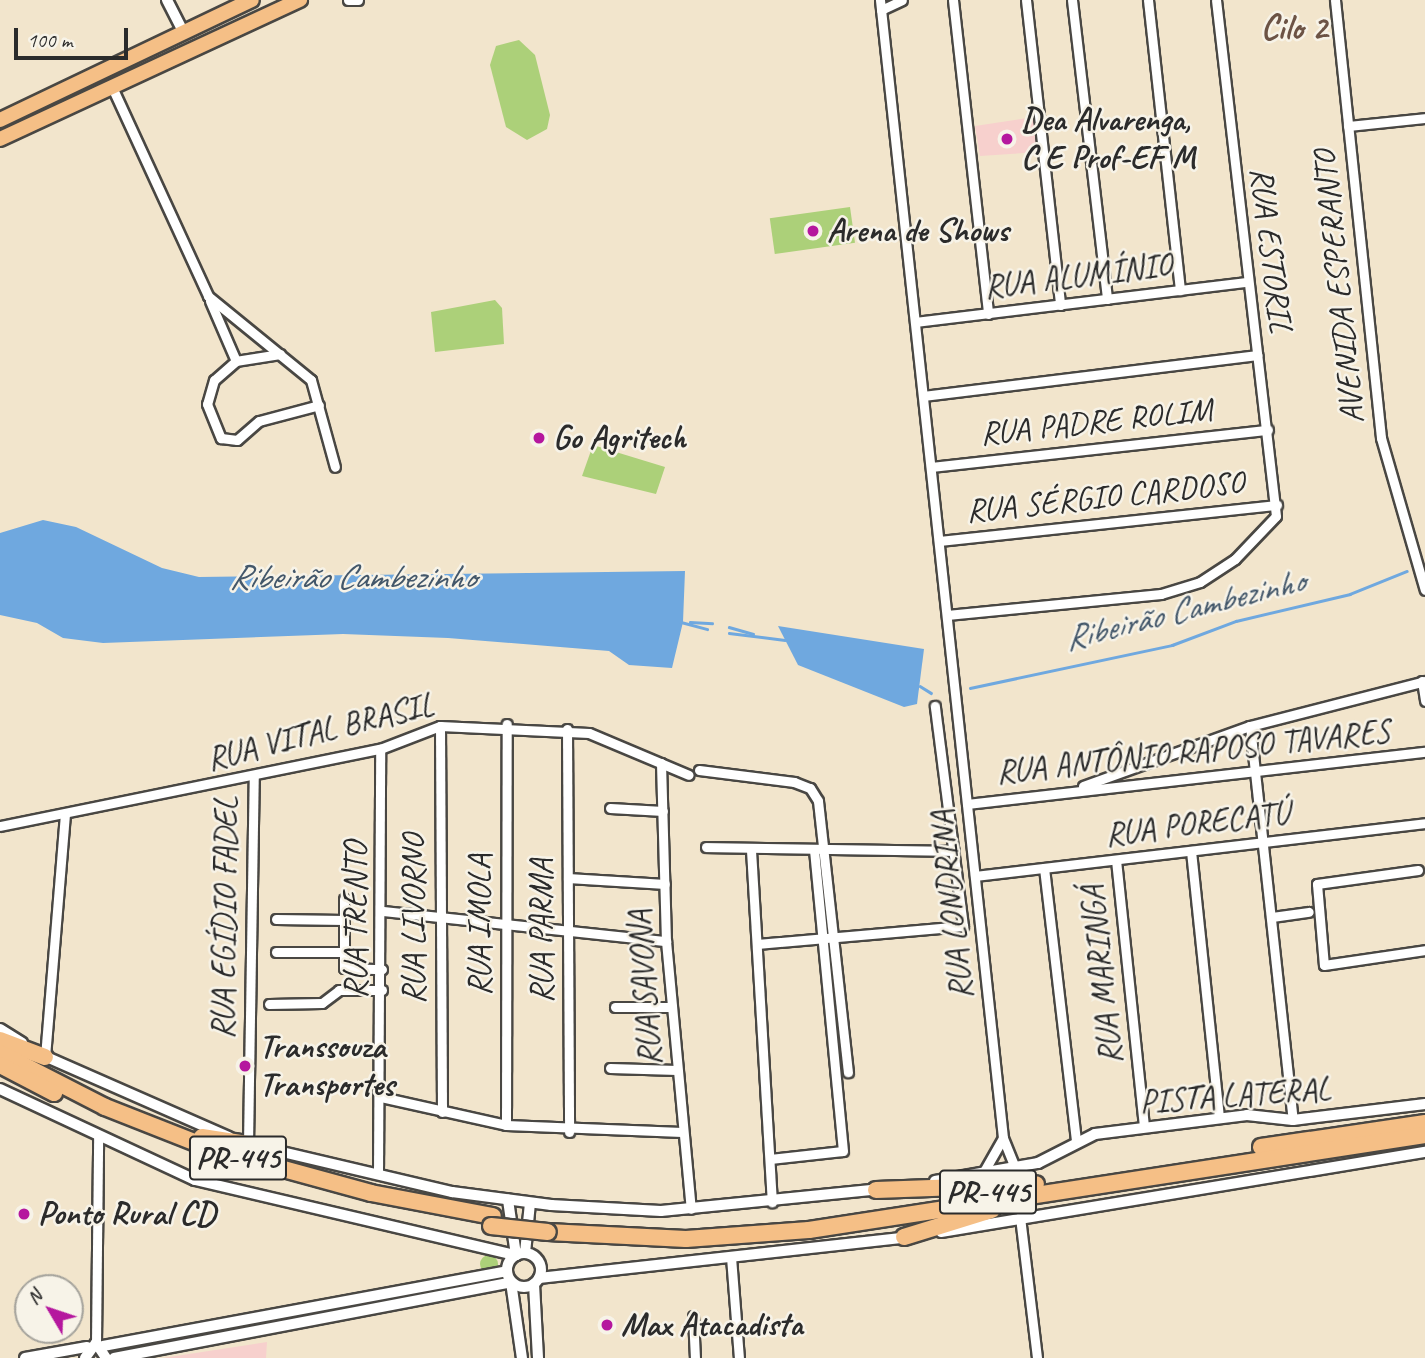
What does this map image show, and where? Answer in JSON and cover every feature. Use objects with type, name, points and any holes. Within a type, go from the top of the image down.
[{"type":"highway","points":[[0,120],[252,0]]},
{"type":"highway","points":[[0,139],[300,0]]},
{"type":"highway","points":[[0,1040],[45,1057]]},
{"type":"highway","name":"PR-445","points":[[0,1053],[150,1126],[320,1180],[492,1221]]},
{"type":"highway","name":"PR-445","points":[[0,1065],[208,1159],[351,1199],[492,1221],[648,1238],[757,1235],[1425,1123]]},
{"type":"highway","points":[[150,1126],[248,1144]]},
{"type":"highway","name":"PR-445","points":[[1040,1188],[1425,1135]]},
{"type":"highway","points":[[876,1190],[1040,1188]]},
{"type":"highway","points":[[904,1237],[1040,1188]]},
{"type":"street","points":[[167,0],[183,32]]},
{"type":"street","points":[[348,0],[357,0]]},
{"type":"street","points":[[881,5],[902,0]]},
{"type":"street","points":[[953,0],[988,314]]},
{"type":"street","points":[[1026,0],[1060,305]]},
{"type":"street","points":[[1072,0],[1107,299]]},
{"type":"street","points":[[1148,0],[1180,290]]},
{"type":"street","name":"RUA ESTORIL","points":[[1216,0],[1247,282],[1277,505]]},
{"type":"street","name":"AVENIDA ESPERANTO","points":[[1335,0],[1381,438],[1425,590]]},
{"type":"street","name":"RUA LONDRINA","points":[[881,5],[1003,1138],[1015,1167]]},
{"type":"street","points":[[113,87],[236,361]]},
{"type":"street","points":[[1348,126],[1425,118]]},
{"type":"street","name":"RUA ALUMÍNIO","points":[[915,323],[1247,282]]},
{"type":"street","points":[[208,296],[311,380],[335,467]]},
{"type":"street","points":[[280,354],[236,361],[209,390],[207,404],[221,438],[237,440],[259,421],[319,405]]},
{"type":"street","points":[[923,396],[1258,355]]},
{"type":"street","name":"RUA PADRE ROLIM","points":[[931,467],[1268,430]]},
{"type":"street","points":[[947,615],[1161,594],[1200,582],[1251,544],[1277,505]]},
{"type":"street","name":"RUA SÉRGIO CARDOSO","points":[[939,541],[1277,505]]},
{"type":"street","points":[[1068,792],[1250,726],[1423,681],[1425,701]]},
{"type":"street","points":[[757,944],[963,926],[934,706]]},
{"type":"street","name":"RUA VITAL BRASIL","points":[[0,826],[65,816],[380,749],[440,726],[507,724],[567,729],[689,775]]},
{"type":"street","name":"RUA IMOLA","points":[[506,1125],[507,724]]},
{"type":"street","name":"RUA LIVORNO","points":[[440,726],[442,1112]]},
{"type":"street","points":[[1250,726],[1259,770],[1293,1120]]},
{"type":"street","name":"RUA PARMA","points":[[567,729],[569,1132]]},
{"type":"street","name":"RUA TRENTO","points":[[378,1174],[383,969],[380,749]]},
{"type":"street","name":"RUA ANTÔNIO RAPOSO TAVARES","points":[[967,804],[1425,752]]},
{"type":"street","name":"RUA SAVONA","points":[[661,763],[666,941],[691,1209]]},
{"type":"street","points":[[699,771],[810,789],[824,851],[848,1072]]},
{"type":"street","name":"RUA EGÍDIO FADEL","points":[[248,1144],[254,777]]},
{"type":"street","points":[[610,808],[663,811]]},
{"type":"street","points":[[45,1057],[65,816]]},
{"type":"street","name":"RUA PORECATÚ","points":[[975,876],[1425,823]]},
{"type":"street","points":[[706,847],[751,850],[954,851]]},
{"type":"street","points":[[751,850],[772,1202]]},
{"type":"street","points":[[770,1160],[843,1151],[814,851]]},
{"type":"street","points":[[1191,851],[1219,1118]]},
{"type":"street","name":"RUA MARINGÁ","points":[[1116,860],[1144,1127]]},
{"type":"street","points":[[1044,868],[1076,1139]]},
{"type":"street","points":[[1418,870],[1317,884],[1324,965],[1425,950]]},
{"type":"street","points":[[568,878],[665,884]]},
{"type":"street","points":[[344,899],[344,968],[383,969]]},
{"type":"street","points":[[383,911],[569,927],[666,941]]},
{"type":"street","points":[[1272,917],[1309,912]]},
{"type":"street","points":[[276,919],[344,920]]},
{"type":"street","points":[[276,952],[343,952]]},
{"type":"street","points":[[269,1004],[322,1003],[339,990],[382,990]]},
{"type":"street","points":[[615,1007],[672,1007]]},
{"type":"street","name":"PISTA LATERAL","points":[[0,1029],[45,1057],[248,1144],[378,1174],[530,1203],[691,1209],[772,1202],[876,1190],[1038,1163],[1076,1139],[1144,1127],[1219,1118],[1293,1120],[1425,1104]]},
{"type":"street","points":[[610,1068],[677,1070]]},
{"type":"street","points":[[0,1089],[195,1180],[538,1260],[538,1358]]},
{"type":"street","points":[[381,1097],[506,1125],[569,1132],[682,1132]]},
{"type":"street","points":[[93,1349],[98,1137]]},
{"type":"street","points":[[983,1173],[1003,1138]]},
{"type":"street","points":[[114,1358],[511,1282],[536,1281],[644,1263],[731,1257],[904,1237],[1425,1152]]},
{"type":"street","points":[[508,1200],[520,1254]]},
{"type":"street","points":[[25,1358],[93,1349],[507,1271],[520,1254],[530,1203]]},
{"type":"street","points":[[1020,1217],[1037,1358]]},
{"type":"street","points":[[731,1257],[737,1357]]},
{"type":"street","points":[[507,1271],[522,1358]]},
{"type":"street","points":[[693,1316],[695,1358]]},
{"type":"street","points":[[93,1349],[106,1358]]},
{"type":"shaded area","name":"Dea Alvarenga, C E Prof-EF M","points":[[1034,117],[1039,152],[980,156],[975,126]]},
{"type":"shaded area","points":[[267,1342],[266,1358],[163,1358]]},
{"type":"green space","points":[[519,40],[535,55],[550,115],[547,129],[527,140],[506,127],[490,65],[496,46]]},
{"type":"green space","name":"Arena de Shows","points":[[850,207],[855,243],[775,254],[770,218]]},
{"type":"green space","points":[[495,300],[502,308],[504,344],[435,352],[431,312]]},
{"type":"green space","points":[[593,445],[665,467],[656,494],[582,476]]},
{"type":"green space","points":[[489,1255],[495,1258],[498,1264],[495,1270],[489,1273],[483,1270],[480,1264],[483,1258]]},
{"type":"water","points":[[43,520],[76,527],[162,568],[199,577],[685,571],[683,622],[672,668],[629,665],[609,651],[448,638],[343,634],[103,643],[63,638],[37,623],[0,615],[0,533]]},
{"type":"water","points":[[778,626],[924,649],[917,704],[904,707],[798,665]]},
{"type":"waterway","name":"Ribeirão Cambezinho","points":[[970,688],[1172,645],[1236,621],[1350,594],[1407,571]]},
{"type":"waterway","name":"Ribeirão Cambezinho","points":[[681,622],[707,629]]},
{"type":"waterway","points":[[690,622],[712,623]]},
{"type":"waterway","points":[[729,627],[753,634]]},
{"type":"waterway","name":"Ribeirão Cambezinho","points":[[729,633],[785,640]]},
{"type":"waterway","name":"Ribeirão Cambezinho","points":[[920,686],[931,693]]},
{"type":"place","name":"Dea Alvarenga, C E Prof-EF M","points":[[1007,139]]},
{"type":"place","name":"Arena de Shows","points":[[813,231]]},
{"type":"place","name":"Go Agritech","points":[[539,438]]},
{"type":"place","name":"Transsouza Transportes","points":[[245,1066]]},
{"type":"place","name":"Ponto Rural CD","points":[[24,1214]]},
{"type":"place","name":"Max Atacadista","points":[[607,1325]]},
{"type":"district","name":"Cilo 2","points":[[1294,28]]}]
